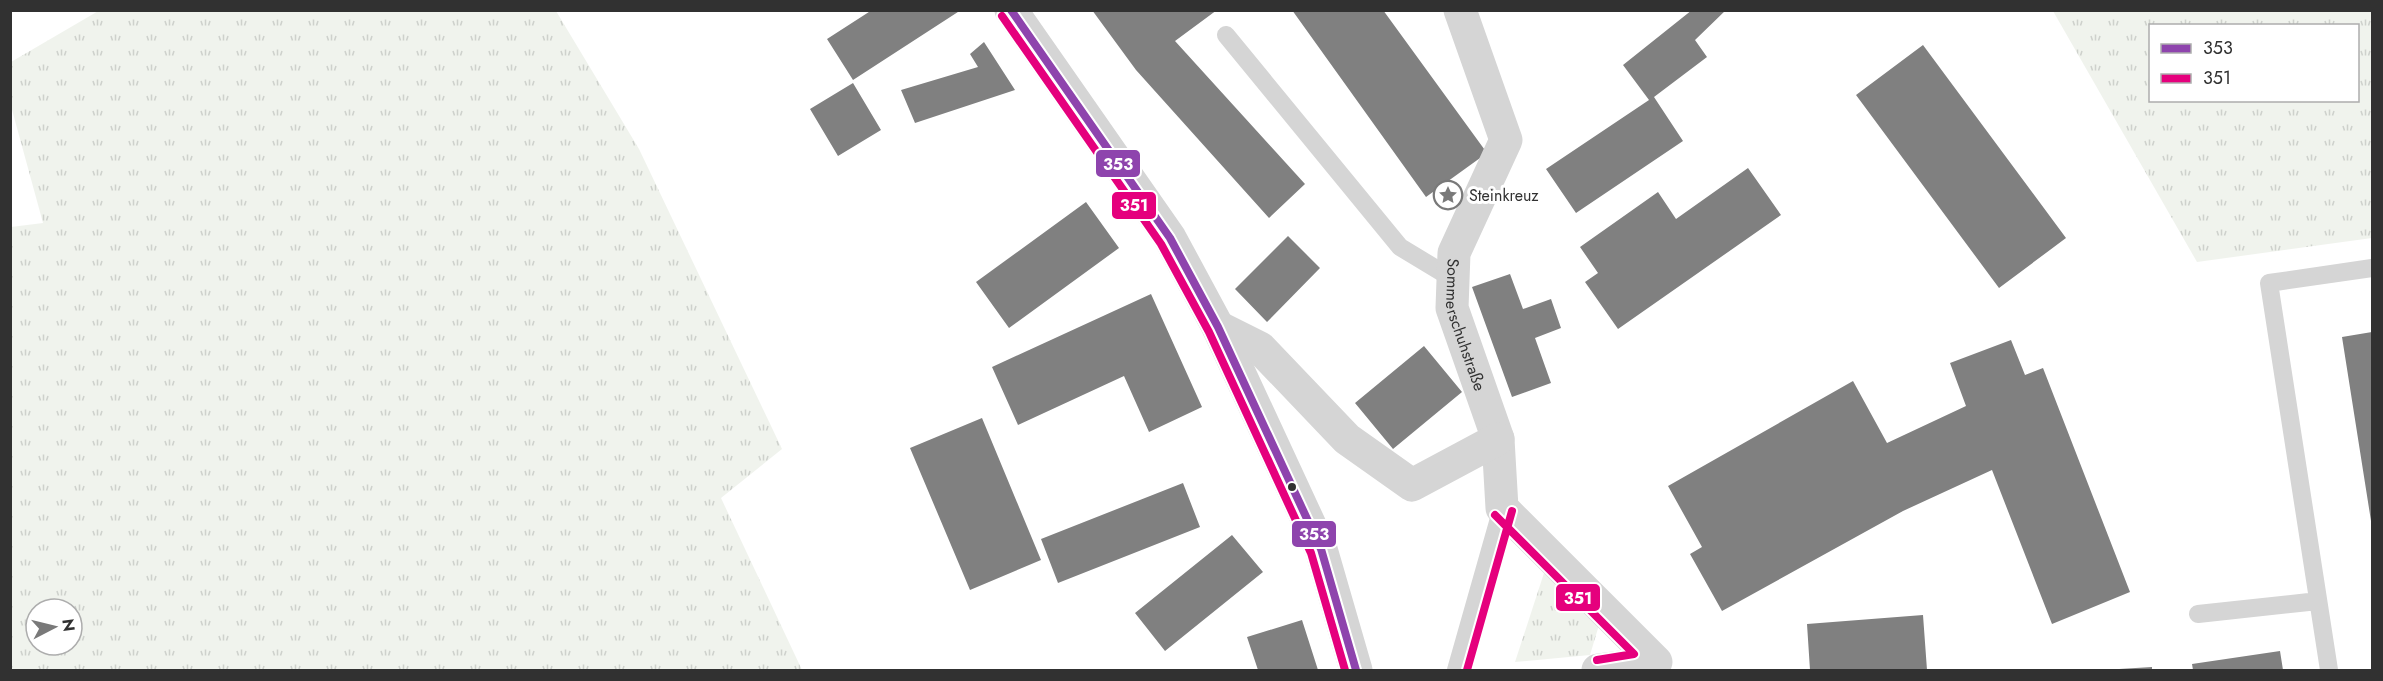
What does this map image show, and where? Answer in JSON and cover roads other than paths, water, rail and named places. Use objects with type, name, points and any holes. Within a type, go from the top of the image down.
[{"type":"street","points":[[1011,10],[1170,238],[1218,327],[1321,549],[1356,670]]},
{"type":"street","name":"Sommerschuhstraße","points":[[1460,10],[1506,140],[1454,253],[1452,308],[1498,439],[1502,508]]},
{"type":"street","points":[[1218,327],[1260,348],[1347,439],[1412,485],[1498,439]]},
{"type":"street","points":[[1502,508],[1656,662],[1598,670]]},
{"type":"lane","points":[[1226,36],[1400,246],[1453,279]]},
{"type":"lane","points":[[2329,670],[2269,284],[2373,268]]},
{"type":"lane","points":[[1456,670],[1502,508]]},
{"type":"lane","points":[[2198,614],[2318,601]]},
{"type":"place","name":"Steinkreuz","points":[[1448,195]]}]
